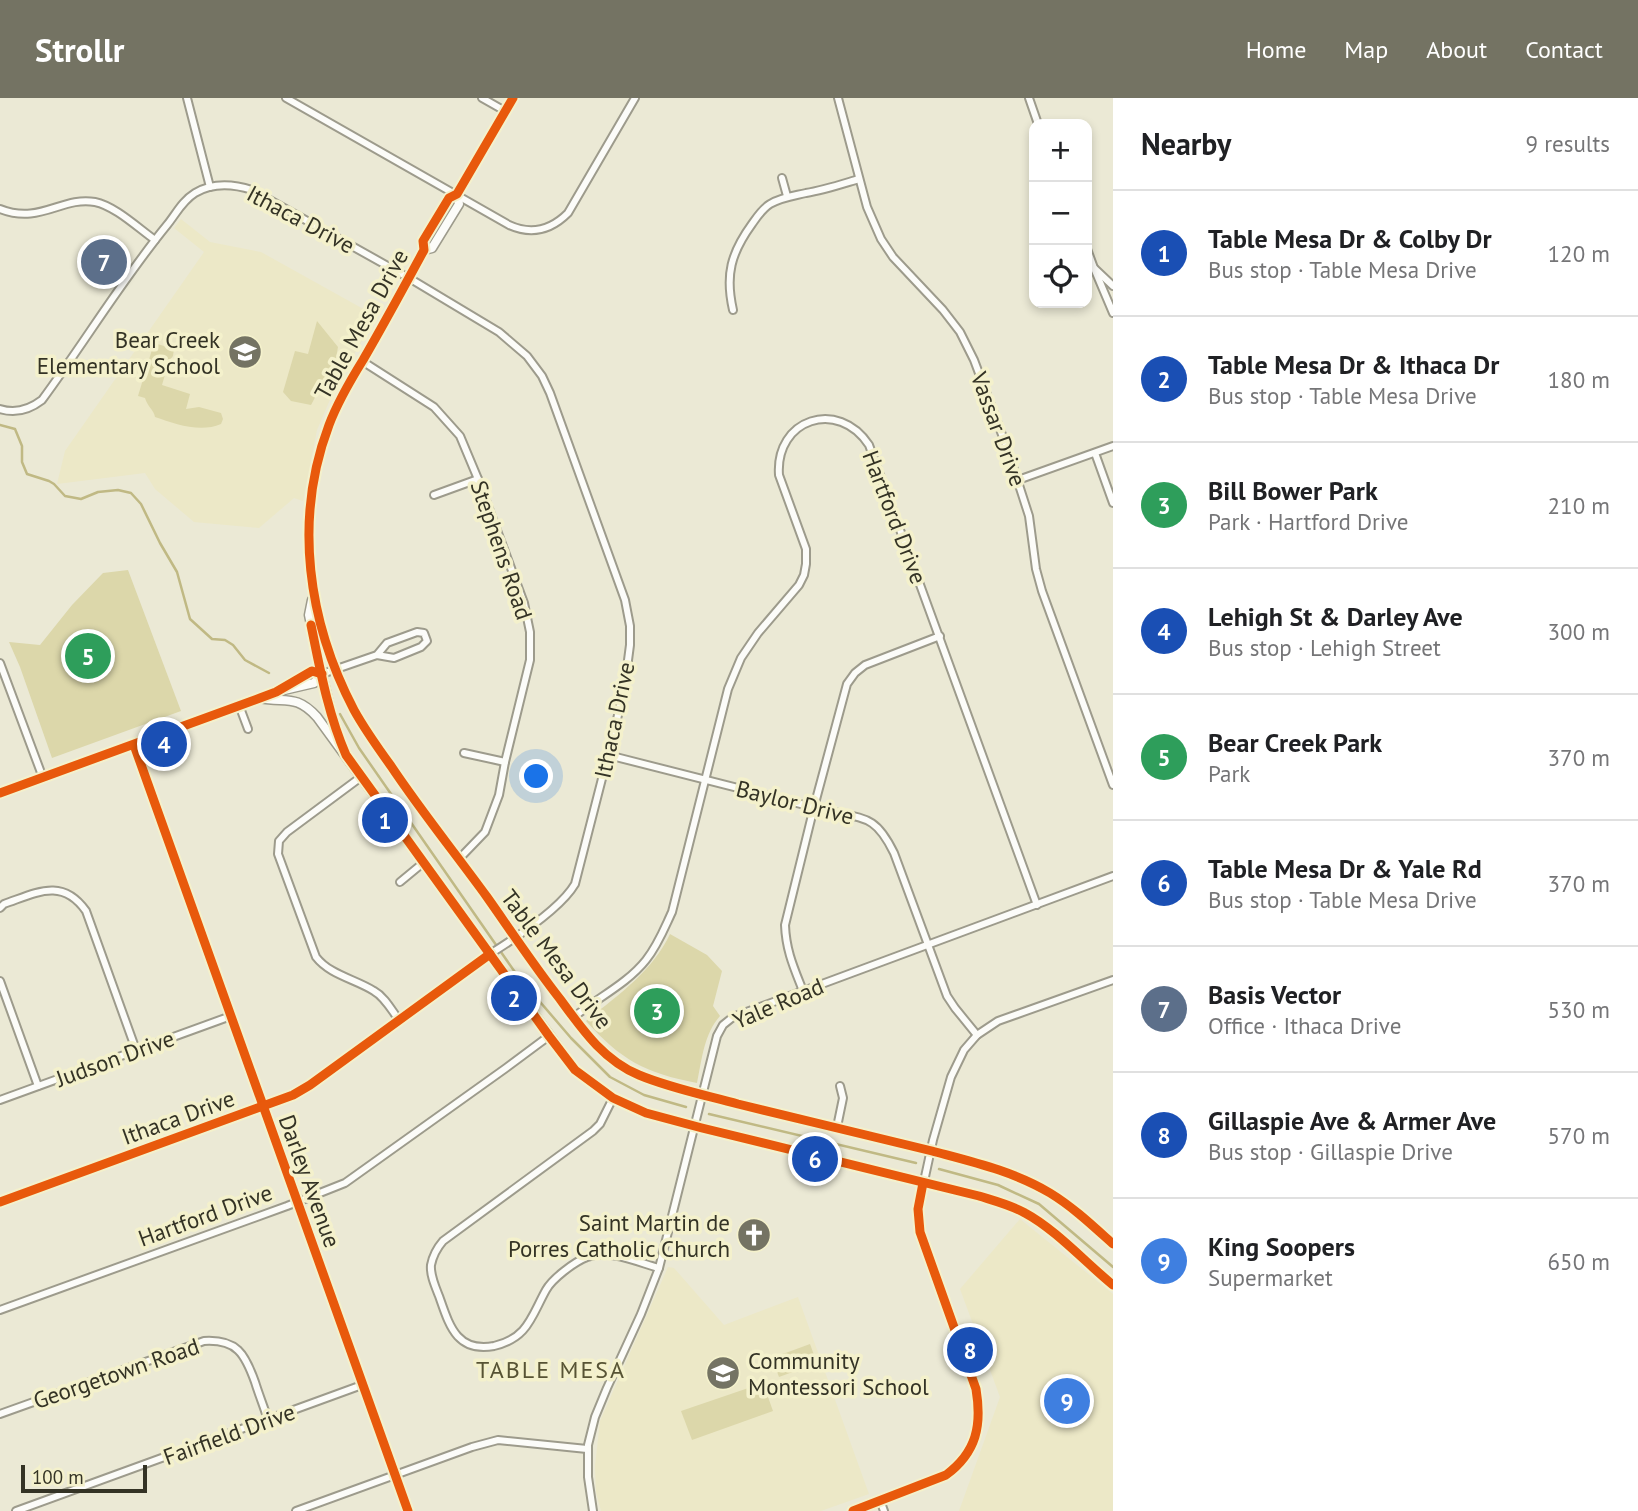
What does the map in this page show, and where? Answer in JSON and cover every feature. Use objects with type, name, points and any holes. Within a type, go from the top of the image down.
[{"type":"street","points":[[0,409],[16,412],[42,400],[182,204],[194,194],[210,187],[187,98]]},
{"type":"street","points":[[286,98],[518,229],[531,231],[547,228],[568,213],[635,98]]},
{"type":"street","points":[[482,98],[505,111]]},
{"type":"street","name":"Table Mesa Drive","points":[[513,98],[457,194],[449,198],[442,208],[423,241],[424,250],[409,278],[347,384],[330,421],[315,476],[310,503],[308,546],[313,594],[336,669],[355,711],[412,797],[543,978],[590,1039],[610,1057],[635,1073],[657,1082],[1006,1172],[1052,1194],[1113,1244]]},
{"type":"street","name":"Vassar Drive","points":[[838,98],[867,207],[881,239],[893,257],[960,332],[974,360],[1029,516],[1036,569],[1042,591],[1113,785]]},
{"type":"street","points":[[1028,98],[1036,119]]},
{"type":"street","points":[[782,178],[787,196]]},
{"type":"street","points":[[733,310],[729,272],[733,256],[758,215],[768,205],[787,196],[859,179]]},
{"type":"street","name":"Ithaca Drive","points":[[0,1202],[293,1095],[515,937],[569,895],[575,884],[617,724],[630,645],[625,600],[550,393],[542,376],[527,356],[499,332],[252,190],[227,185],[210,187]]},
{"type":"street","points":[[0,209],[12,214],[28,215],[85,201],[97,202],[109,207],[155,240]]},
{"type":"street","points":[[1092,263],[1113,313]]},
{"type":"street","points":[[1094,268],[1113,286]]},
{"type":"street","name":"Stephens Road","points":[[362,361],[434,407],[460,436],[524,603],[530,632],[530,660],[499,795],[485,832],[459,859]]},
{"type":"street","name":"Hartford Drive","points":[[574,1017],[628,978],[645,961],[659,940],[672,912],[726,696],[741,658],[804,575],[806,549],[779,475],[779,464],[781,451],[788,439],[797,429],[810,422],[838,420],[850,425],[869,445],[1037,905]]},
{"type":"street","points":[[1018,480],[1113,446]]},
{"type":"street","points":[[1094,453],[1113,503]]},
{"type":"street","points":[[435,495],[478,479]]},
{"type":"street","name":"Table Mesa Drive","points":[[313,594],[310,615],[322,674],[336,732],[346,755]]},
{"type":"street","points":[[0,793],[276,692],[312,671],[322,674],[377,655],[394,658],[421,647],[427,641],[424,633],[416,632],[387,643],[377,655]]},
{"type":"street","points":[[803,991],[785,942],[785,925],[847,684],[865,665],[940,636]]},
{"type":"street","points":[[0,663],[43,778]]},
{"type":"street","points":[[0,686],[8,684]]},
{"type":"street","name":"Table Mesa Drive","points":[[260,698],[291,699],[317,717],[423,863],[493,952],[548,1036],[575,1070],[613,1098],[646,1112],[695,1126],[1005,1204],[1046,1227],[1113,1285]]},
{"type":"street","points":[[239,705],[248,729]]},
{"type":"street","name":"Darley Avenue","points":[[134,745],[408,1511]]},
{"type":"street","points":[[464,753],[505,762]]},
{"type":"street","name":"Baylor Drive","points":[[608,755],[864,818],[876,825],[885,834],[894,853],[947,996],[977,1035]]},
{"type":"street","points":[[361,777],[286,832],[279,841],[278,854],[316,957],[322,965],[376,992],[399,1020]]},
{"type":"street","points":[[400,882],[423,863]]},
{"type":"street","name":"Yale Road","points":[[593,1511],[587,1449],[595,1417],[659,1268],[717,1036],[723,1025],[733,1017],[1113,876]]},
{"type":"street","points":[[0,908],[46,890],[66,892],[78,900],[86,911],[136,1050]]},
{"type":"street","points":[[853,1511],[946,1475],[967,1454],[975,1439],[979,1407],[976,1388],[920,1232],[918,1209],[951,1077],[964,1050],[977,1035],[998,1021],[1113,980]]},
{"type":"street","points":[[0,981],[38,1086]]},
{"type":"street","name":"Judson Drive","points":[[0,1100],[231,1016]]},
{"type":"street","name":"Hartford Drive","points":[[0,1310],[345,1183],[548,1036]]},
{"type":"street","points":[[837,1127],[843,1098],[841,1086]]},
{"type":"street","points":[[613,1098],[600,1124],[593,1131],[443,1241],[435,1252],[431,1272],[450,1328],[457,1337],[478,1347],[508,1341],[525,1330],[547,1288],[557,1277],[583,1259],[608,1255],[659,1268]]},
{"type":"street","name":"Georgetown Road","points":[[0,1414],[204,1341],[217,1340],[240,1351],[247,1361],[268,1420]]},
{"type":"street","name":"Fairfield Drive","points":[[16,1511],[362,1385]]},
{"type":"street","points":[[296,1511],[498,1440],[587,1449]]},
{"type":"street","points":[[880,1500],[884,1511]]},
{"type":"shaded area","name":"Bear Creek Elementary School","points":[[181,219],[210,242],[261,252],[376,316],[335,388],[317,430],[303,501],[294,498],[259,528],[194,522],[155,489],[145,473],[57,484],[65,451],[204,252],[174,228]]},
{"type":"shaded area","points":[[317,321],[338,347],[336,358],[311,405],[291,401],[283,392],[295,351],[308,354]]},
{"type":"shaded area","points":[[154,343],[174,349],[162,385],[190,394],[186,409],[199,407],[221,413],[221,424],[196,428],[155,417],[145,398],[138,396]]},
{"type":"shaded area","points":[[128,570],[181,711],[52,758],[9,642],[40,645],[72,605],[103,573]]},
{"type":"shaded area","points":[[670,934],[707,955],[722,971],[713,1006],[720,1016],[707,1039],[697,1083],[663,1075],[635,1063],[611,1046],[586,1021],[644,971],[663,948]]},
{"type":"shaded area","points":[[1020,1219],[1113,1294],[1113,1511],[959,1511],[1000,1397],[960,1289]]},
{"type":"shaded area","name":"Community Montessori School","points":[[668,1267],[674,1268],[724,1325],[798,1297],[869,1494],[821,1511],[601,1511],[596,1492],[595,1466],[600,1421]]},
{"type":"shaded area","points":[[810,1344],[817,1363],[779,1377],[772,1358]]},
{"type":"shaded area","points":[[763,1383],[773,1411],[692,1440],[681,1411]]},
{"type":"waterway","points":[[0,425],[15,429],[22,446],[22,462],[27,474],[49,481],[65,496],[81,499],[98,492],[118,490],[131,493],[141,504],[177,572],[190,619],[212,639],[225,640],[233,645],[245,660],[269,673]]},
{"type":"waterway","points":[[340,714],[359,748],[517,975],[571,1038],[610,1077],[644,1095],[686,1107]]},
{"type":"waterway","points":[[709,1114],[916,1163]]},
{"type":"waterway","points":[[939,1169],[998,1185],[1039,1204],[1113,1267]]},
{"type":"cycle path","points":[[513,98],[457,194],[449,198],[423,241],[424,250],[344,391],[329,425],[318,461],[311,497],[309,534],[316,606],[338,676],[354,710],[402,783],[541,974],[585,1032],[604,1052],[626,1069],[675,1088],[932,1151],[1007,1173],[1058,1198],[1113,1244]]},
{"type":"cycle path","points":[[311,625],[329,707],[346,755],[575,1070],[613,1098],[646,1113],[979,1196],[1014,1208],[1048,1228],[1113,1285]]},
{"type":"cycle path","points":[[0,793],[276,692],[312,671],[322,674]]},
{"type":"cycle path","points":[[134,745],[408,1511]]},
{"type":"cycle path","points":[[0,1202],[293,1095],[490,954]]},
{"type":"cycle path","points":[[853,1511],[946,1475],[965,1457],[975,1437],[978,1414],[976,1389],[920,1232],[918,1209],[923,1183]]},
{"type":"place","name":"Basis Vector","points":[[104,262]]},
{"type":"place","name":"Bear Creek Elementary School","points":[[245,352]]},
{"type":"place","name":"Bear Creek Park","points":[[88,656]]},
{"type":"place","name":"Lehigh St & Darley Ave","points":[[164,744]]},
{"type":"place","name":"Table Mesa Dr & Colby Dr","points":[[385,820]]},
{"type":"place","name":"Table Mesa Dr & Ithaca Dr","points":[[514,998]]},
{"type":"place","name":"Bill Bower Park","points":[[657,1011]]},
{"type":"place","name":"Table Mesa Dr & Yale Rd","points":[[815,1159]]},
{"type":"place","name":"Saint Martin de Porres Catholic Church","points":[[754,1235]]},
{"type":"place","name":"Gillaspie Ave & Armer Ave","points":[[970,1350]]},
{"type":"place","name":"Community Montessori School","points":[[723,1373]]},
{"type":"place","name":"King Soopers","points":[[1067,1401]]},
{"type":"district","name":"TABLE MESA","points":[[551,1369]]}]
